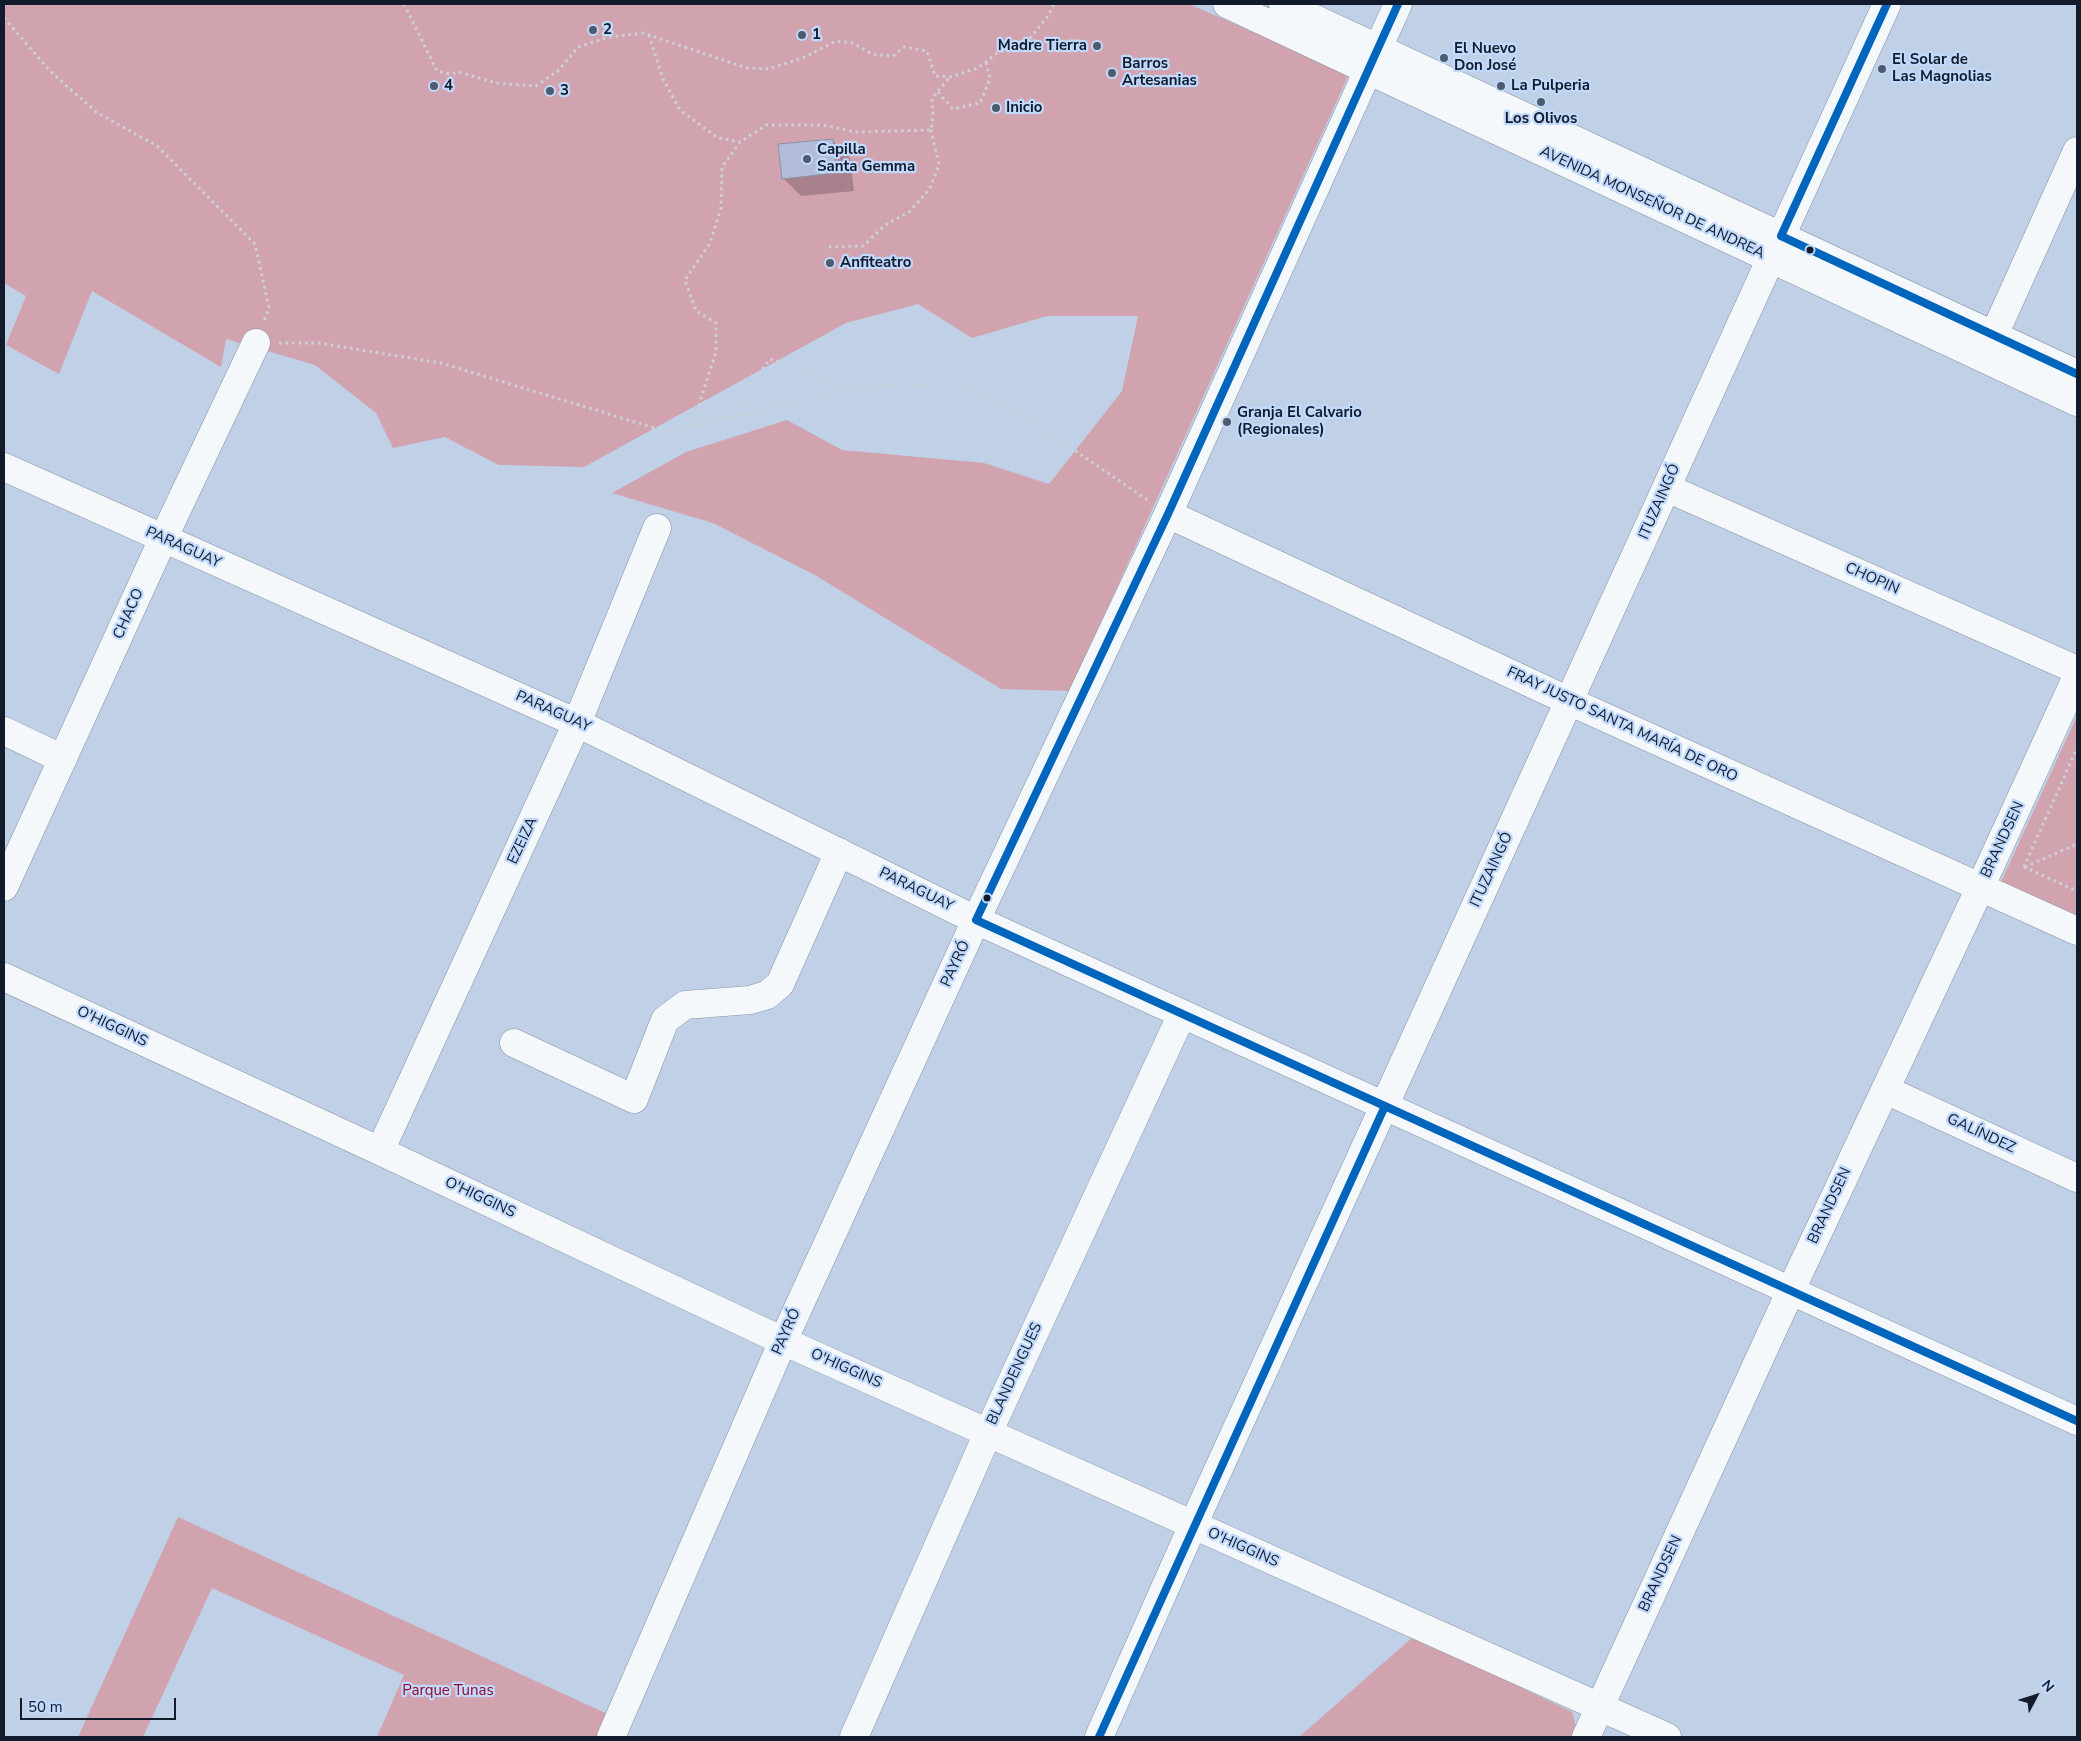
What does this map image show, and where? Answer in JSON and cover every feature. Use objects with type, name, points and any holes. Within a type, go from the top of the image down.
[{"type":"street","name":"AVENIDA MONSEÑOR DE ANDREA","points":[[1227,4],[1373,60],[1776,247],[2077,402]]},
{"type":"street","name":"AVENIDA MONSEÑOR DE ANDREA","points":[[1283,4],[1373,60]]},
{"type":"street","name":"PAYRÓ","points":[[611,1737],[783,1341],[976,920],[1168,514],[1398,4]]},
{"type":"street","name":"ITUZAINGÓ","points":[[1099,1737],[1193,1525],[1887,4]]},
{"type":"street","points":[[1994,335],[2077,151]]},
{"type":"street","name":"AVENIDA MONSEÑOR DE ANDREA","points":[[1776,247],[1994,335],[2077,374]]},
{"type":"street","name":"CHACO","points":[[4,887],[163,540],[256,343]]},
{"type":"street","name":"PARAGUAY","points":[[4,467],[163,540],[577,723],[976,920],[2077,1421]]},
{"type":"street","name":"CHOPIN","points":[[1667,488],[2077,670]]},
{"type":"street","name":"FRAY JUSTO SANTA MARÍA DE ORO","points":[[1168,514],[1569,701],[2077,931]]},
{"type":"street","name":"EZEIZA","points":[[380,1151],[577,723],[657,528]]},
{"type":"street","name":"BRANDSEN","points":[[1586,1737],[1790,1290],[1886,1090],[2077,676]]},
{"type":"street","points":[[4,732],[63,759]]},
{"type":"street","points":[[514,1043],[634,1099],[665,1020],[685,1005],[750,1000],[767,994],[780,984],[839,852]]},
{"type":"street","name":"O'HIGGINS","points":[[4,977],[380,1151],[783,1341],[1667,1737]]},
{"type":"street","name":"BLANDENGUES","points":[[854,1737],[988,1433],[1182,1014]]},
{"type":"street","name":"GALÍNDEZ","points":[[1886,1090],[2077,1178]]},
{"type":"path","points":[[404,4],[437,71],[450,74],[459,72],[496,83],[536,86],[558,70],[578,47],[609,37],[643,33],[747,68],[769,69],[805,57],[836,41],[853,43],[872,54],[893,56],[904,47],[926,50],[935,76],[950,77],[978,68],[998,53],[1026,43],[1048,16],[1054,4]]},
{"type":"path","points":[[4,18],[50,71],[96,112],[157,146],[255,244],[269,308],[256,343],[319,343],[441,363],[668,432],[851,389],[900,385],[961,384],[1004,404],[1168,514]]},
{"type":"path","points":[[649,35],[662,79],[680,110],[718,138],[740,142]]},
{"type":"path","points":[[938,92],[953,109],[980,103],[990,80],[986,62]]},
{"type":"path","points":[[829,247],[863,246],[885,224],[909,212],[928,190],[939,164],[930,130],[933,116],[932,98],[950,77]]},
{"type":"path","points":[[698,425],[700,401],[716,352],[716,323],[696,310],[685,280],[710,243],[721,208],[722,166],[740,142],[766,125],[823,125],[855,132],[930,130]]},
{"type":"path","points":[[742,415],[744,394],[770,359],[851,389]]},
{"type":"path","points":[[2024,868],[2077,748]]},
{"type":"path","points":[[2024,868],[2077,844]]},
{"type":"path","points":[[2024,868],[2077,891]]},
{"type":"green space","points":[[4,4],[1189,4],[1349,74],[1070,691],[1001,689],[815,575],[713,523],[612,493],[686,452],[787,420],[842,450],[984,463],[1049,484],[1122,391],[1138,316],[1047,316],[972,338],[918,304],[846,323],[584,467],[499,465],[445,437],[393,448],[376,413],[315,365],[226,339],[221,367],[92,291],[59,374],[6,345],[26,296],[4,283]]},
{"type":"green space","points":[[2077,716],[2077,917],[2001,882]]},
{"type":"green space","name":"Parque Tunas","points":[[178,1517],[612,1716],[602,1737],[377,1737],[404,1675],[212,1588],[143,1737],[78,1737]]},
{"type":"green space","points":[[1414,1636],[1572,1712],[1577,1730],[1573,1737],[1299,1737]]},
{"type":"building","name":"Capilla Santa Gemma","points":[[833,139],[836,173],[782,179],[778,144]]},
{"type":"transit line","points":[[1398,4],[1168,514],[976,920],[2077,1421]]},
{"type":"transit line","points":[[1887,4],[1781,236],[2077,374]]},
{"type":"transit line","points":[[1099,1737],[1385,1106]]},
{"type":"place","name":"2","points":[[593,30]]},
{"type":"place","name":"1","points":[[802,35]]},
{"type":"place","name":"Madre Tierra","points":[[1097,46]]},
{"type":"place","name":"El Nuevo Don José","points":[[1444,58]]},
{"type":"place","name":"El Solar de Las Magnolias","points":[[1882,69]]},
{"type":"place","name":"Barros Artesanias","points":[[1112,73]]},
{"type":"place","name":"4","points":[[434,86]]},
{"type":"place","name":"La Pulperia","points":[[1501,86]]},
{"type":"place","name":"3","points":[[550,91]]},
{"type":"place","name":"Los Olivos","points":[[1541,102]]},
{"type":"place","name":"Inicio","points":[[996,108]]},
{"type":"place","name":"Capilla Santa Gemma","points":[[807,159]]},
{"type":"place","name":"Anfiteatro","points":[[830,263]]},
{"type":"place","name":"Granja El Calvario (Regionales)","points":[[1227,422]]}]
